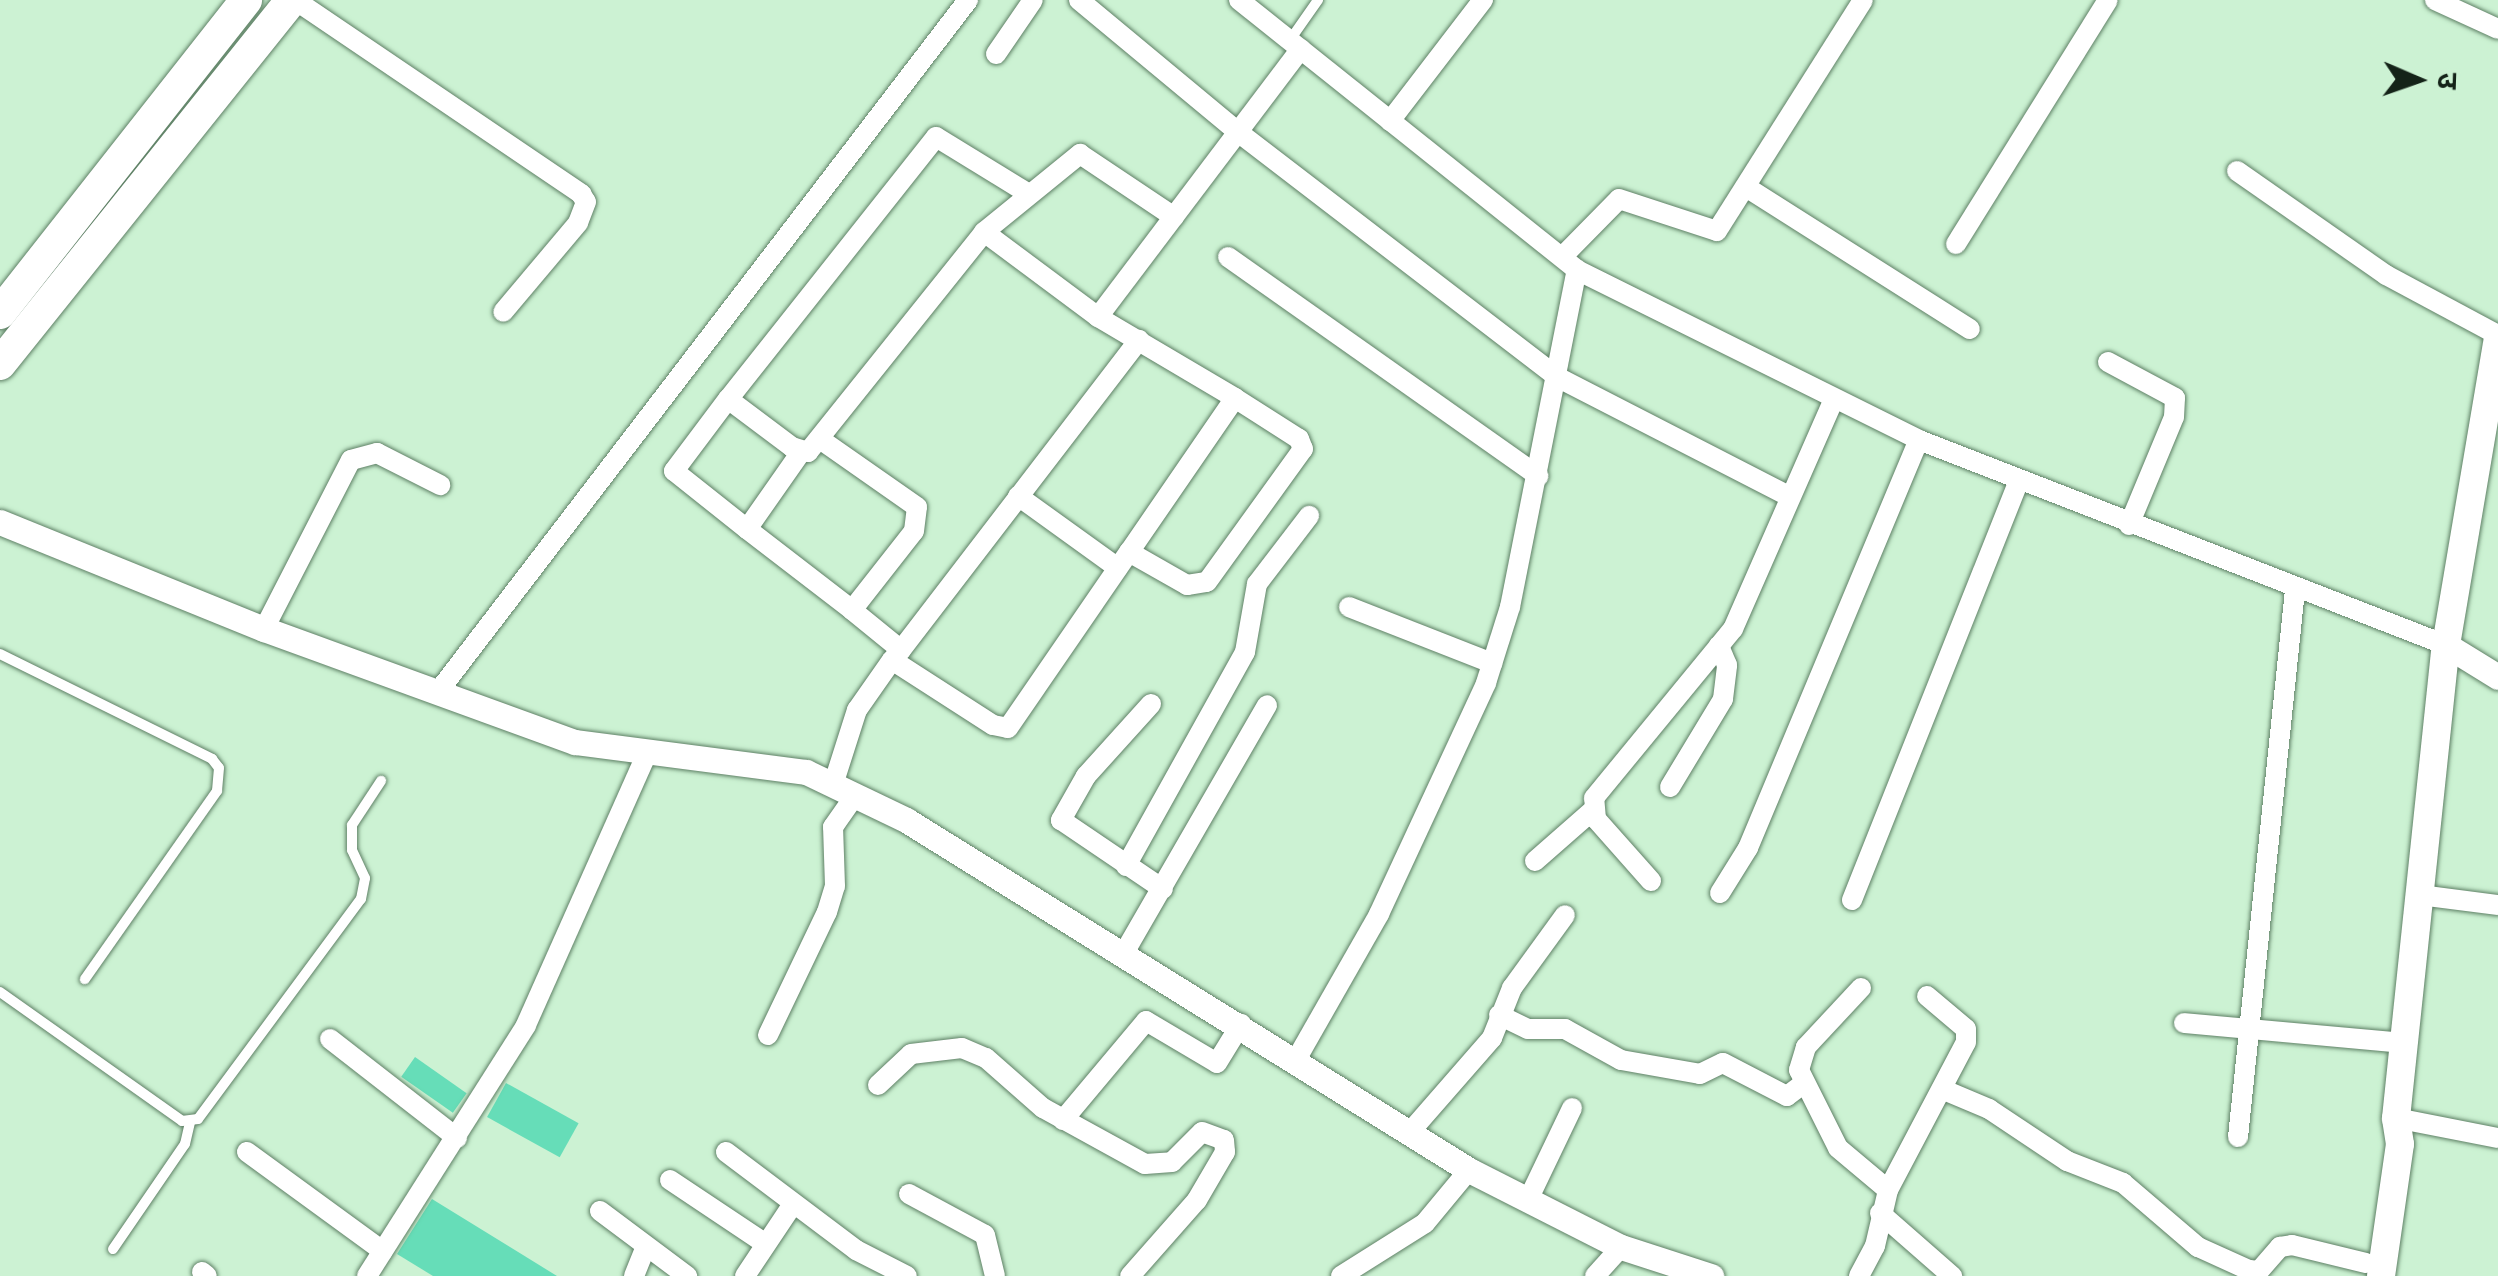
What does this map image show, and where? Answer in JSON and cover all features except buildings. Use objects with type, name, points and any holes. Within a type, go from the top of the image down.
[{"type":"highway","points":[[0,313],[246,0]]},
{"type":"highway","points":[[0,364],[293,0]]},
{"type":"highway","points":[[223,28],[251,51]]},
{"type":"highway","points":[[186,74],[214,96]]},
{"type":"main road","points":[[2370,1272],[2400,1144],[2396,1118],[2446,644],[2498,337]]},
{"type":"street","points":[[293,0],[582,194],[586,202],[578,223],[503,312]]},
{"type":"street","points":[[438,692],[968,0]]},
{"type":"street","points":[[996,54],[1033,0]]},
{"type":"street","points":[[1079,0],[1238,132],[1558,377],[1790,497]]},
{"type":"street","points":[[1239,0],[1570,264],[1832,401],[1919,440],[2294,590],[2446,644],[2498,677]]},
{"type":"street","points":[[1390,120],[1483,0]]},
{"type":"street","points":[[1297,1058],[1379,914],[1492,664],[1558,377],[1570,264],[1618,199],[1717,231],[1863,0]]},
{"type":"street","points":[[1956,244],[2108,0]]},
{"type":"street","points":[[2435,0],[2498,30]]},
{"type":"street","points":[[1098,317],[1238,132],[1296,45]]},
{"type":"street","points":[[1028,194],[936,137],[674,470],[852,610],[896,655],[993,726],[1008,728],[1235,398]]},
{"type":"street","points":[[747,529],[801,452],[820,439],[984,232],[1028,194],[1086,154],[1174,217]]},
{"type":"street","points":[[2237,171],[2395,281],[2498,337]]},
{"type":"street","points":[[1746,187],[1970,329]]},
{"type":"street","points":[[984,232],[1098,317],[1299,438],[1304,449],[1207,582],[1187,585],[1124,560],[1018,496]]},
{"type":"street","points":[[1228,258],[1538,476]]},
{"type":"street","points":[[768,1036],[827,912],[835,886],[833,827],[844,790],[857,710],[1139,340]]},
{"type":"street","points":[[2108,362],[2175,398],[2174,417],[2130,525]]},
{"type":"street","points":[[728,398],[801,452]]},
{"type":"street","points":[[1535,860],[1594,810],[1600,784],[1720,646],[1746,604],[1832,401]]},
{"type":"street","points":[[820,439],[917,508],[914,531],[852,610]]},
{"type":"street","points":[[1720,894],[1748,848],[1919,440]]},
{"type":"street","points":[[264,629],[352,460],[377,453],[440,485]]},
{"type":"street","points":[[1852,900],[2019,481]]},
{"type":"street","points":[[1126,866],[1246,652],[1257,584],[1309,516]]},
{"type":"street","points":[[0,522],[264,629],[574,742],[646,755],[750,761],[844,790],[1297,1058],[1469,1170],[1621,1247],[1711,1276]]},
{"type":"street","points":[[2238,1136],[2294,590]]},
{"type":"street","points":[[1349,607],[1492,664]]},
{"type":"street","points":[[1670,788],[1723,699],[1727,665],[1720,646]]},
{"type":"street","points":[[1150,704],[1061,814],[1066,826],[1163,889]]},
{"type":"street","points":[[1124,953],[1267,705]]},
{"type":"street","points":[[367,1276],[457,1138],[546,986],[646,755]]},
{"type":"street","points":[[1594,810],[1651,881]]},
{"type":"street","points":[[2420,895],[2498,905]]},
{"type":"street","points":[[1410,1132],[1492,1038],[1499,1014],[1565,915]]},
{"type":"street","points":[[1861,988],[1806,1047],[1800,1061],[1803,1084],[1845,1156],[1888,1190]]},
{"type":"street","points":[[1859,1276],[1876,1246],[1880,1213],[1888,1190],[1944,1090],[1966,1029],[1927,996]]},
{"type":"street","points":[[1499,1014],[1528,1028],[1565,1029],[1622,1060],[1700,1074],[1723,1063],[1787,1096],[1803,1084]]},
{"type":"street","points":[[1063,1120],[1146,1021],[1218,1063],[1241,1024]]},
{"type":"street","points":[[2184,1023],[2405,1043]]},
{"type":"street","points":[[330,1039],[457,1138]]},
{"type":"street","points":[[878,1085],[911,1054],[962,1048],[986,1058],[1063,1120],[1145,1164],[1172,1162],[1202,1132],[1226,1146],[1197,1200],[1130,1276]]},
{"type":"street","points":[[1944,1090],[1988,1110],[2067,1160],[2123,1182],[2198,1247],[2249,1270],[2259,1272],[2280,1247],[2292,1245],[2370,1272]]},
{"type":"street","points":[[1528,1200],[1572,1108]]},
{"type":"street","points":[[2396,1118],[2498,1138]]},
{"type":"street","points":[[247,1152],[383,1251]]},
{"type":"street","points":[[726,1152],[856,1250],[906,1276]]},
{"type":"street","points":[[1341,1276],[1425,1223],[1469,1170]]},
{"type":"street","points":[[670,1180],[766,1244]]},
{"type":"street","points":[[908,1194],[985,1235],[995,1276]]},
{"type":"street","points":[[745,1276],[793,1204]]},
{"type":"street","points":[[600,1211],[687,1276]]},
{"type":"street","points":[[1880,1213],[1952,1276]]},
{"type":"street","points":[[634,1276],[646,1246]]},
{"type":"street","points":[[1595,1276],[1621,1247]]},
{"type":"lane","points":[[1296,45],[1318,0]]},
{"type":"lane","points":[[0,654],[212,759],[219,768],[217,791],[85,978]]},
{"type":"lane","points":[[113,1249],[185,1144],[190,1122],[360,899],[365,878],[352,850],[352,825],[382,780]]},
{"type":"lane","points":[[0,992],[190,1122]]}]
